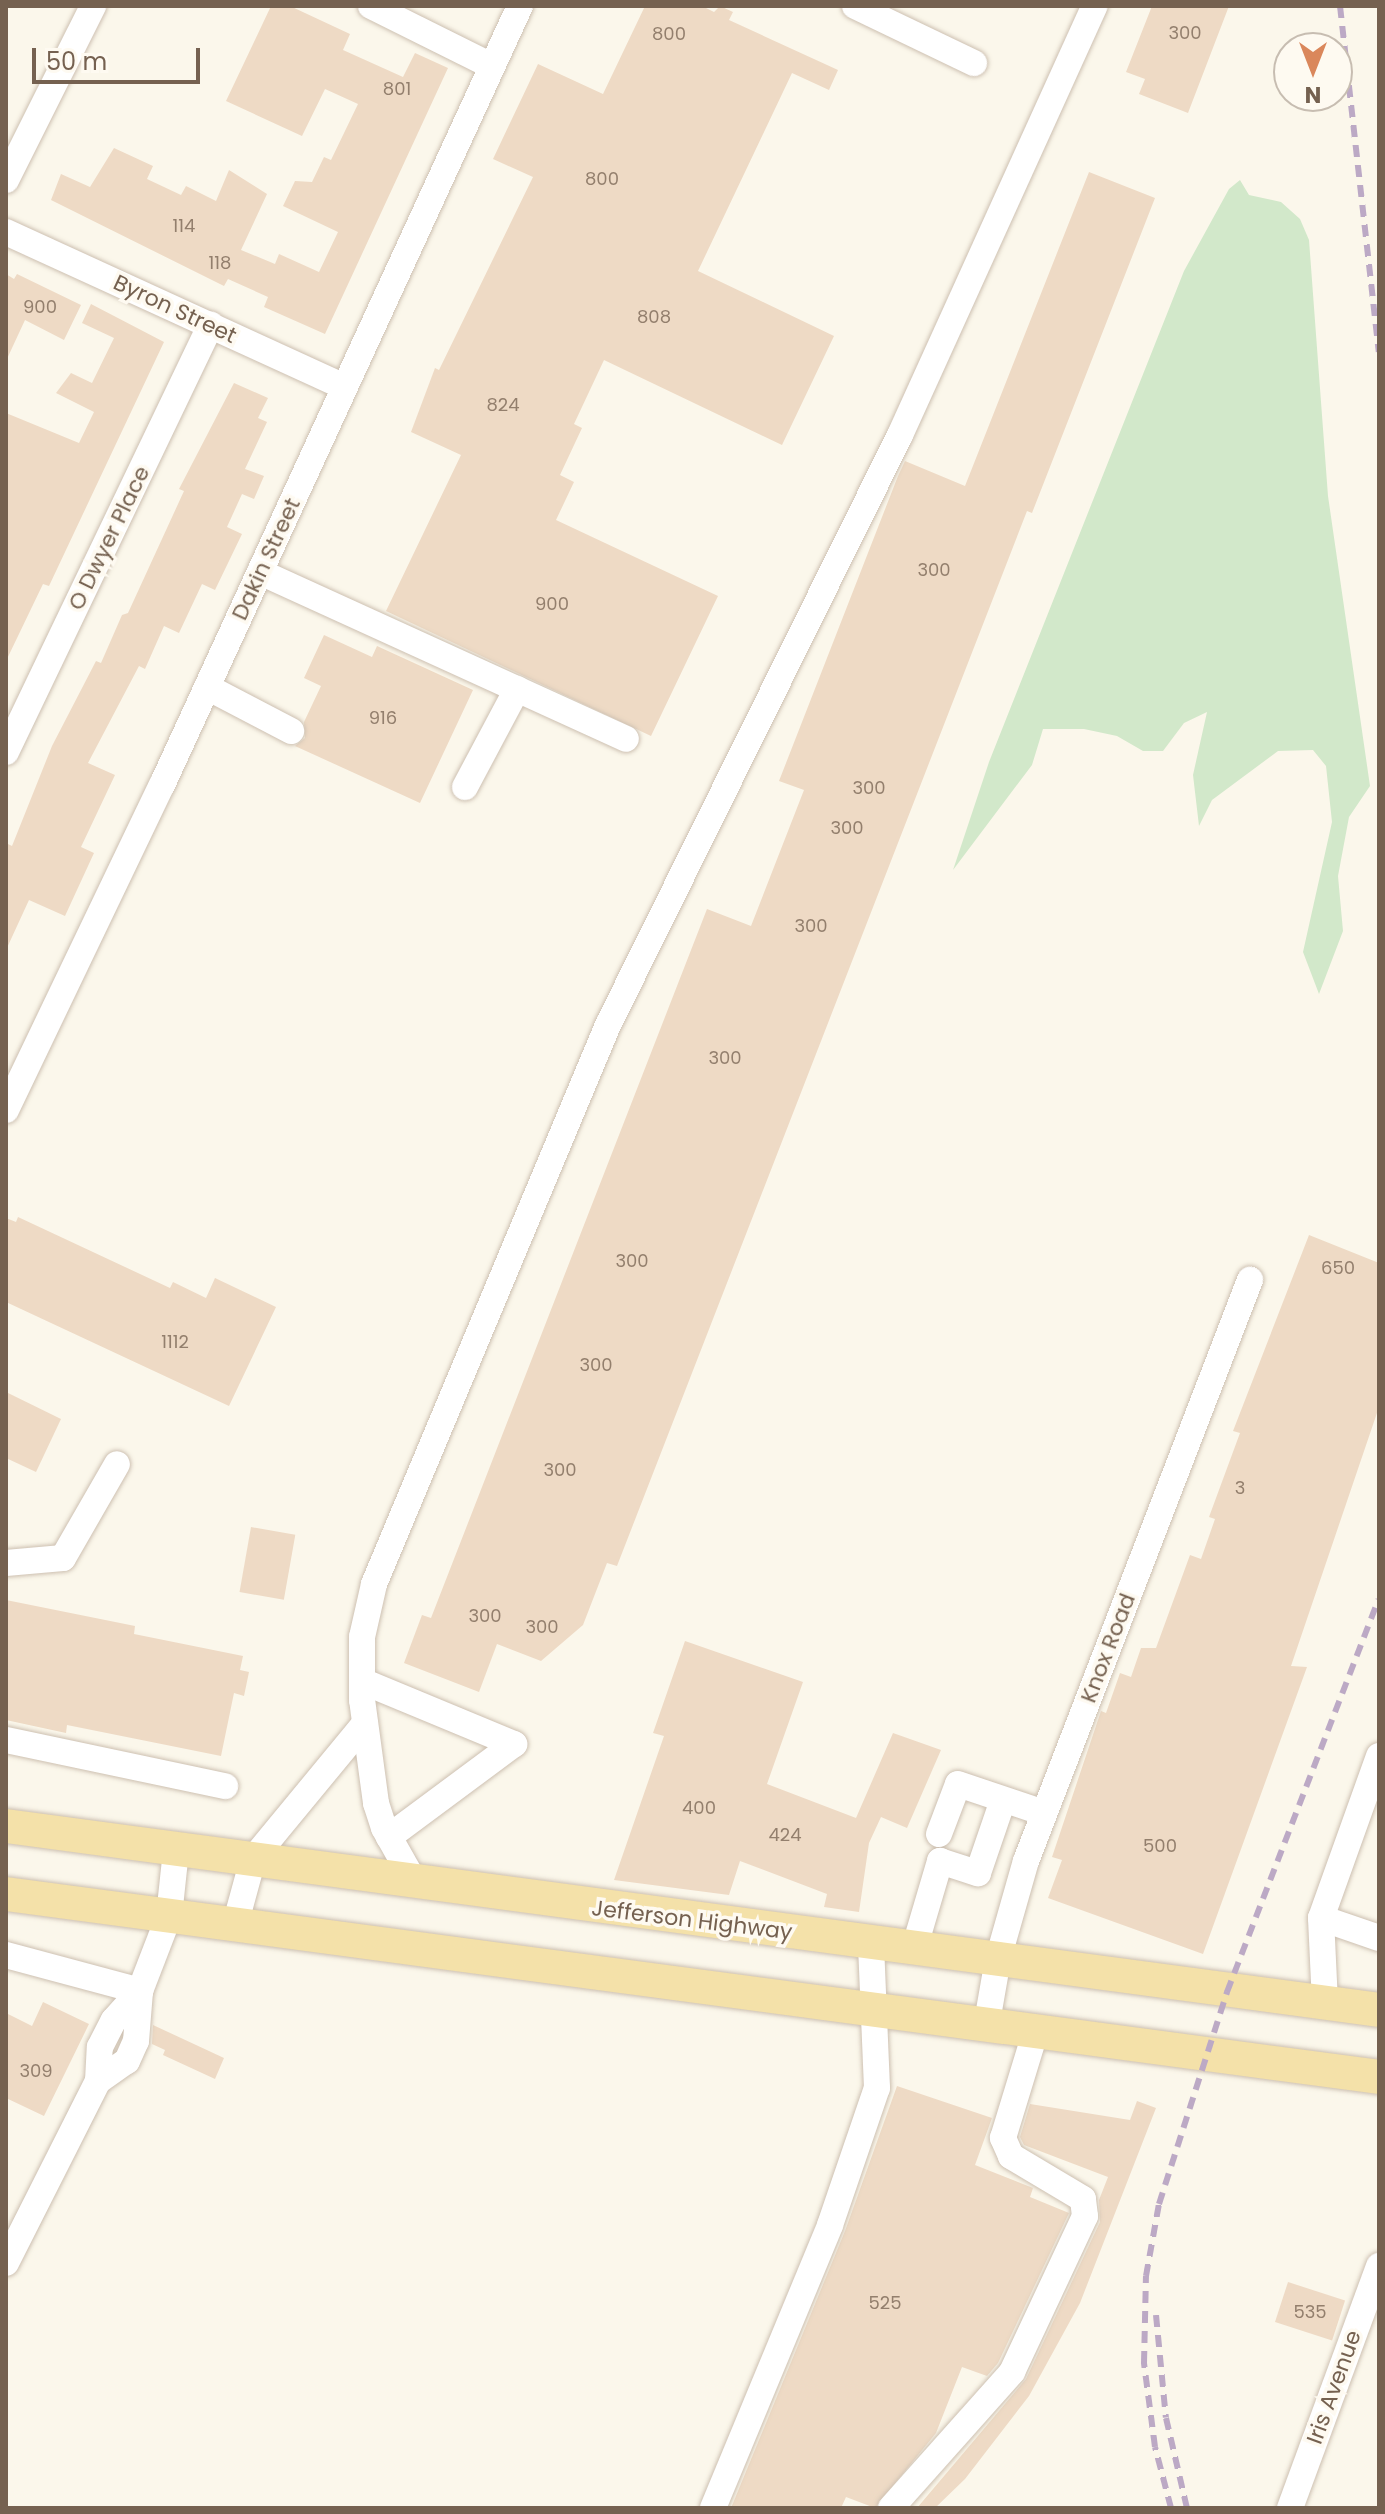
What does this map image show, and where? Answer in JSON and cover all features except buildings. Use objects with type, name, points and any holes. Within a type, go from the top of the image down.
[{"type":"main road","name":"Jefferson Highway","points":[[6,1826],[1379,2010]]},
{"type":"main road","points":[[6,1894],[987,2022],[1379,2077]]},
{"type":"street","points":[[6,180],[93,6]]},
{"type":"street","points":[[371,6],[492,66]]},
{"type":"street","name":"Dakin Street","points":[[6,1110],[207,687],[520,6]]},
{"type":"street","points":[[855,6],[974,63]]},
{"type":"street","points":[[415,1883],[389,1837],[376,1803],[365,1723],[362,1637],[374,1584],[608,1025],[900,435],[1095,6]]},
{"type":"street","name":"Byron Street","points":[[6,232],[344,387]]},
{"type":"street","name":"O Dwyer Place","points":[[6,752],[211,325]]},
{"type":"street","points":[[260,572],[626,739]]},
{"type":"street","points":[[207,687],[291,731]]},
{"type":"street","points":[[465,787],[517,689]]},
{"type":"street","name":"Knox Road","points":[[987,2022],[998,1959],[1044,1813],[1250,1280]]},
{"type":"street","points":[[6,1563],[63,1558],[117,1464]]},
{"type":"street","points":[[362,1681],[514,1744],[389,1837]]},
{"type":"street","points":[[235,1925],[253,1859],[365,1723]]},
{"type":"street","points":[[6,1740],[225,1786]]},
{"type":"street","points":[[1325,2003],[1321,1918],[1379,1756]]},
{"type":"street","points":[[939,1834],[958,1784],[1044,1813]]},
{"type":"street","points":[[914,1949],[940,1861],[978,1873],[1003,1800]]},
{"type":"street","points":[[6,2263],[98,2081],[127,2061],[132,2051],[140,1991],[169,1916],[176,1850]]},
{"type":"street","points":[[1321,1918],[1379,1938]]},
{"type":"street","points":[[713,2508],[830,2225],[877,2088],[870,2007],[871,1943]]},
{"type":"street","points":[[6,1955],[140,1991]]},
{"type":"street","points":[[891,2508],[1012,2372],[1085,2216],[1083,2199],[1011,2156],[1003,2138],[1036,2030]]},
{"type":"street","name":"Iris Avenue","points":[[1290,2508],[1379,2266]]},
{"type":"green space","points":[[1240,180],[1249,195],[1281,202],[1300,219],[1309,240],[1328,496],[1370,786],[1349,817],[1338,876],[1343,931],[1319,994],[1303,952],[1332,822],[1326,766],[1313,750],[1278,751],[1212,800],[1199,826],[1193,775],[1207,712],[1184,723],[1163,751],[1143,751],[1117,736],[1084,729],[1043,729],[1032,765],[953,870],[989,762],[1184,271],[1229,189]]},
{"type":"railway","points":[[1340,6],[1379,352]]},
{"type":"railway","points":[[1171,2508],[1155,2447],[1144,2363],[1146,2276],[1159,2204],[1227,1992],[1379,1599]]},
{"type":"railway","points":[[1156,2315],[1166,2418],[1187,2508]]}]
